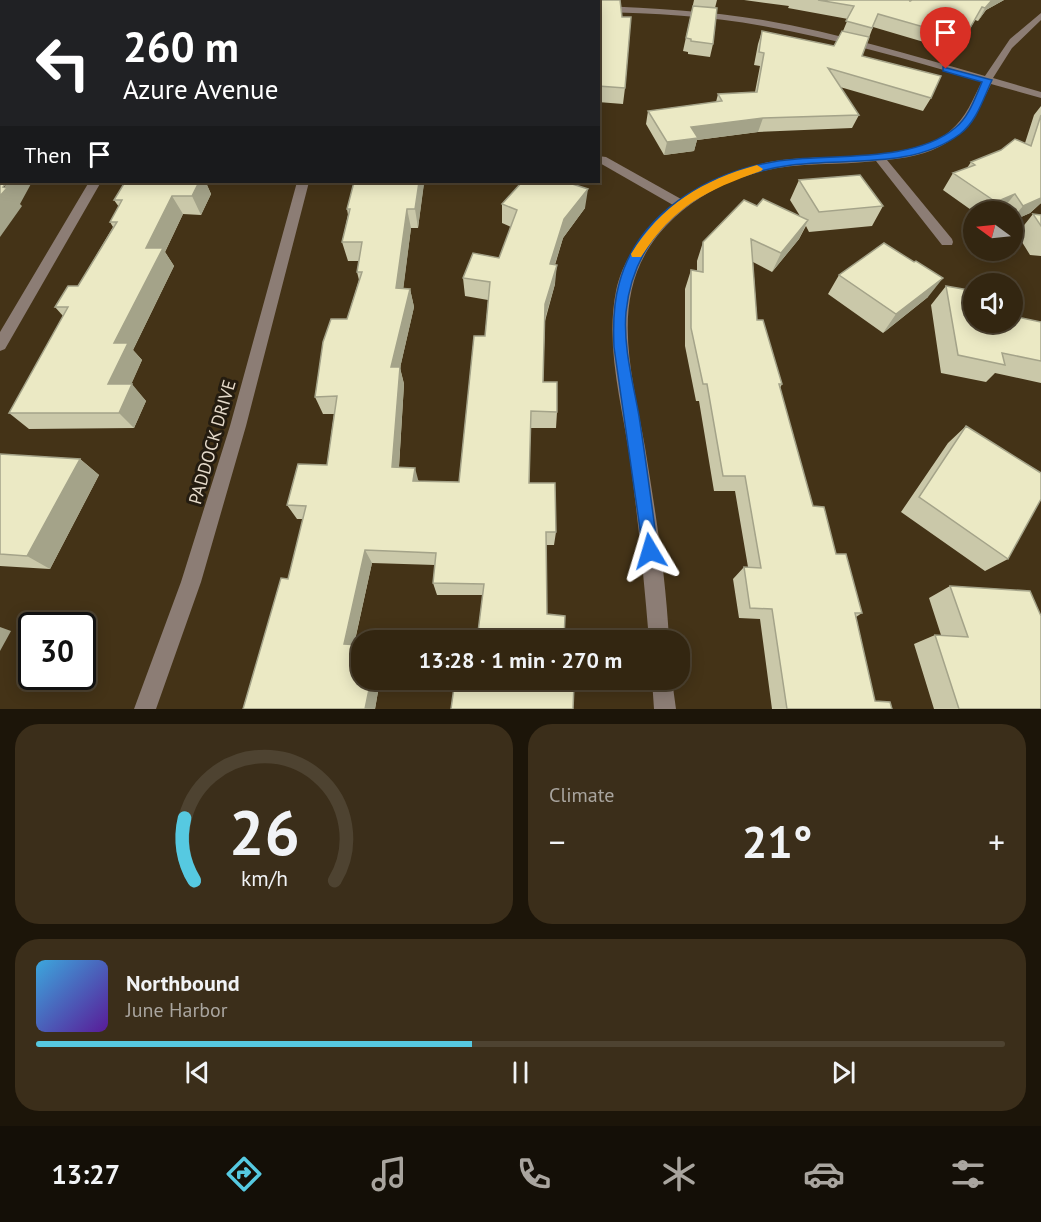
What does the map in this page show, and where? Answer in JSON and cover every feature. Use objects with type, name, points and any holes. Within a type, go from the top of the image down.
[{"type":"street","points":[[600,9],[689,13],[783,27],[842,40],[1041,95]]},
{"type":"street","points":[[658,630],[639,464],[621,347],[620,314],[625,284],[635,256],[651,233],[680,204],[719,181],[762,167],[793,162],[878,157],[921,149],[942,141],[970,119],[999,59],[1014,40],[1041,16]]},
{"type":"street","points":[[878,157],[947,242]]},
{"type":"street","points":[[602,159],[680,204]]},
{"type":"street","points":[[0,345],[94,183]]},
{"type":"street","name":"PADDOCK DRIVE","points":[[145,709],[190,582],[238,426],[303,183]]},
{"type":"street","points":[[663,690],[665,709]]},
{"type":"building","points":[[600,0],[620,0],[622,17],[631,17],[625,88],[600,86]]},
{"type":"building","points":[[818,0],[992,0],[985,8],[982,7],[966,35],[943,29],[941,32],[878,14],[872,28],[846,21],[854,6]]},
{"type":"building","points":[[693,6],[717,8],[713,44],[691,41],[686,38]]},
{"type":"building","points":[[762,31],[834,46],[842,31],[869,37],[862,56],[941,76],[931,98],[828,68],[859,115],[763,118],[691,127],[698,138],[667,142],[648,111],[722,101],[718,94],[757,92],[764,53],[759,52]]},
{"type":"building","points":[[1041,115],[1041,198],[1023,206],[1023,201],[1020,201],[1015,194],[995,201],[953,173],[975,165],[971,162],[1001,150],[1015,139],[1031,146]]},
{"type":"building","points":[[860,175],[883,206],[819,212],[799,180]]},
{"type":"building","points":[[0,183],[6,183],[3,187],[7,188],[0,196]]},
{"type":"building","points":[[124,183],[198,183],[192,196],[172,196],[146,248],[163,248],[114,343],[128,343],[108,384],[132,384],[119,413],[9,413],[68,307],[55,307],[68,286],[78,286],[117,222],[110,222],[122,200],[114,200]]},
{"type":"building","points":[[354,183],[419,183],[415,209],[407,209],[396,288],[410,289],[391,367],[400,367],[392,467],[415,468],[413,481],[459,482],[474,336],[485,336],[490,282],[463,278],[473,253],[499,258],[517,210],[502,204],[521,183],[569,183],[588,189],[564,219],[550,264],[557,265],[545,304],[543,382],[557,382],[557,412],[531,411],[529,483],[555,483],[556,532],[546,532],[547,614],[565,616],[564,630],[478,630],[484,584],[433,583],[436,553],[365,550],[344,644],[351,644],[351,690],[369,690],[365,709],[243,709],[281,578],[288,579],[306,506],[287,505],[298,464],[327,465],[337,396],[315,397],[323,342],[331,319],[347,319],[362,272],[357,272],[362,242],[342,242],[350,209],[347,209]]},
{"type":"building","points":[[763,199],[808,220],[781,253],[751,239],[757,320],[763,320],[813,506],[824,507],[836,554],[846,554],[862,613],[855,613],[875,701],[890,702],[892,709],[787,709],[772,609],[750,608],[744,567],[761,568],[745,476],[723,476],[707,384],[703,384],[691,328],[691,270],[703,272],[703,242],[744,200],[757,206]]},
{"type":"building","points":[[1033,214],[1041,215],[1041,226]]},
{"type":"building","points":[[884,243],[943,278],[896,314],[839,275]]},
{"type":"building","points":[[946,286],[963,289],[963,333],[1023,333],[1023,318],[1041,322],[1041,361],[1002,353],[1005,365],[958,355]]},
{"type":"building","points":[[966,426],[1041,473],[1041,499],[1008,559],[919,497]]},
{"type":"building","points":[[0,454],[80,459],[27,556],[0,554]]},
{"type":"building","points":[[950,586],[1030,591],[1041,616],[1041,709],[959,709],[935,635],[968,637]]},
{"type":"building","points":[[454,690],[574,690],[573,709],[451,709]]},
{"type":"slow traffic","points":[[637,254],[651,233],[680,204],[719,181],[757,169]]},
{"type":"route","points":[[650,551],[621,347],[620,314],[625,284],[635,256],[669,213],[719,181],[762,167],[826,159],[896,155],[942,141],[970,119],[987,80],[946,69]]}]
